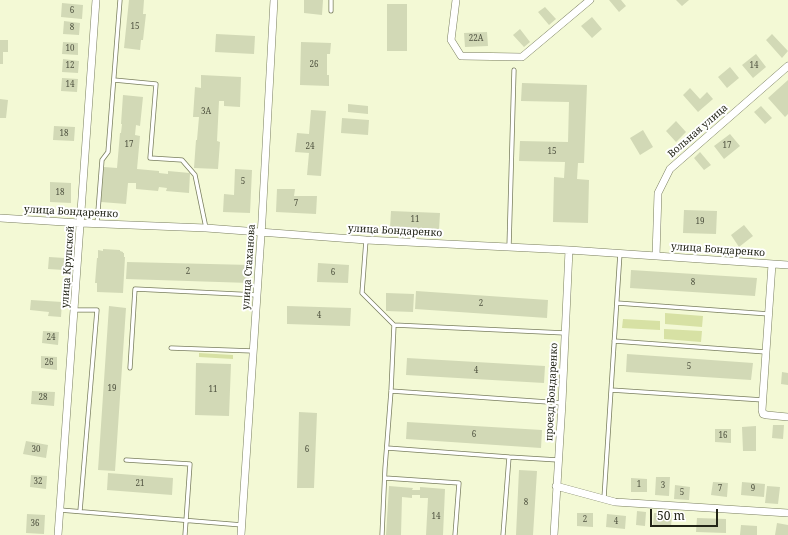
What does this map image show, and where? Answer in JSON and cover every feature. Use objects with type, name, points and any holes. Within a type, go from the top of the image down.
[{"type":"street","name":"улица Крупской","points":[[58,535],[96,0]]},
{"type":"street","name":"улица Стаханова","points":[[241,535],[254,351],[274,0]]},
{"type":"street","points":[[456,0],[451,40],[461,56],[499,57],[522,57],[590,0]]},
{"type":"street","name":"Вольная улица","points":[[656,256],[658,193],[670,169],[788,66]]},
{"type":"street","name":"улица Бондаренко","points":[[0,218],[96,224],[206,228],[366,240],[620,253],[788,265]]},
{"type":"street","name":"проезд Бондаренко","points":[[554,535],[569,250]]},
{"type":"street","points":[[772,264],[762,410],[763,414],[767,415],[788,416]]},
{"type":"street","points":[[556,486],[615,502],[788,512]]},
{"type":"lane","points":[[96,224],[102,160],[108,152],[120,0]]},
{"type":"lane","points":[[331,0],[331,11]]},
{"type":"lane","points":[[509,247],[514,70]]},
{"type":"lane","points":[[114,80],[156,84],[150,158],[182,160],[195,175],[206,228]]},
{"type":"lane","points":[[366,240],[362,293],[394,325],[565,333]]},
{"type":"lane","points":[[604,499],[620,253]]},
{"type":"lane","points":[[130,368],[135,289],[257,295]]},
{"type":"lane","points":[[617,303],[769,314]]},
{"type":"lane","points":[[75,310],[97,310],[80,511]]},
{"type":"lane","points":[[382,535],[394,325]]},
{"type":"lane","points":[[614,342],[766,352]]},
{"type":"lane","points":[[171,348],[254,351]]},
{"type":"lane","points":[[611,390],[763,400]]},
{"type":"lane","points":[[391,391],[562,403]]},
{"type":"lane","points":[[387,448],[558,460]]},
{"type":"lane","points":[[503,535],[509,457]]},
{"type":"lane","points":[[126,460],[190,464],[185,535]]},
{"type":"lane","points":[[385,478],[459,483],[456,535]]},
{"type":"lane","points":[[60,510],[242,525]]},
{"type":"green space","points":[[665,313],[703,316],[702,327],[665,324]]},
{"type":"green space","points":[[623,319],[660,321],[660,330],[622,328]]},
{"type":"green space","points":[[664,329],[702,331],[701,342],[664,339]]},
{"type":"green space","points":[[199,353],[233,355],[233,359],[199,357]]},
{"type":"building","points":[[129,0],[144,0],[143,14],[146,14],[143,40],[141,40],[140,50],[124,48]]},
{"type":"building","points":[[304,0],[323,0],[322,15],[304,13]]},
{"type":"building","points":[[609,0],[621,0],[626,6],[619,12]]},
{"type":"building","points":[[676,0],[689,0],[682,6]]},
{"type":"building","points":[[62,3],[83,5],[82,19],[61,17]]},
{"type":"building","points":[[387,4],[407,4],[407,51],[387,51]]},
{"type":"building","points":[[545,7],[556,19],[549,25],[538,12]]},
{"type":"building","points":[[592,17],[602,29],[592,38],[581,26]]},
{"type":"building","points":[[64,21],[80,23],[79,35],[63,34]]},
{"type":"building","points":[[520,29],[530,42],[524,47],[513,35]]},
{"type":"building","points":[[487,32],[488,46],[465,47],[464,33]]},
{"type":"building","points":[[216,34],[255,36],[254,54],[215,52]]},
{"type":"building","points":[[772,34],[788,51],[782,58],[766,40]]},
{"type":"building","points":[[0,40],[8,40],[8,52],[3,52],[3,64],[0,64]]},
{"type":"building","points":[[63,42],[78,43],[78,55],[62,54]]},
{"type":"building","points":[[301,42],[331,43],[330,54],[327,54],[327,75],[329,75],[329,86],[300,85]]},
{"type":"building","points":[[756,54],[766,67],[753,78],[742,65]]},
{"type":"building","points":[[63,59],[79,61],[78,73],[62,72]]},
{"type":"building","points":[[730,67],[739,78],[727,88],[718,77]]},
{"type":"building","points":[[201,75],[241,77],[240,107],[224,106],[224,101],[219,101],[217,141],[220,142],[218,169],[194,168],[199,117],[193,117],[195,87],[201,88]]},
{"type":"building","points":[[62,78],[78,79],[77,92],[61,91]]},
{"type":"building","points":[[788,80],[788,114],[785,117],[768,98]]},
{"type":"building","points":[[522,83],[587,85],[584,163],[578,163],[577,179],[589,180],[588,223],[553,222],[554,177],[564,178],[565,162],[519,161],[520,141],[568,142],[569,102],[521,101]]},
{"type":"building","points":[[690,88],[700,99],[707,92],[713,99],[698,112],[683,95]]},
{"type":"building","points":[[123,95],[143,97],[140,126],[136,125],[135,135],[140,136],[137,169],[159,171],[159,173],[168,174],[168,171],[190,173],[189,193],[166,191],[167,188],[159,187],[158,191],[136,189],[136,183],[128,183],[126,204],[101,202],[104,167],[117,168],[122,124]]},
{"type":"building","points":[[0,99],[8,100],[6,118],[0,118]]},
{"type":"building","points":[[348,104],[368,106],[368,114],[348,112]]},
{"type":"building","points":[[761,106],[772,118],[765,124],[754,112]]},
{"type":"building","points":[[311,110],[326,111],[321,176],[307,175],[309,153],[295,152],[297,133],[309,134]]},
{"type":"building","points":[[342,118],[369,120],[368,135],[341,133]]},
{"type":"building","points":[[676,121],[686,132],[676,142],[666,131]]},
{"type":"building","points":[[54,126],[75,127],[74,141],[53,140]]},
{"type":"building","points":[[643,130],[653,147],[640,155],[630,138]]},
{"type":"building","points":[[730,134],[740,146],[724,159],[714,146]]},
{"type":"building","points":[[700,152],[711,165],[704,170],[694,158]]},
{"type":"building","points":[[235,169],[252,170],[250,213],[223,212],[224,194],[234,195]]},
{"type":"building","points":[[50,182],[71,183],[71,203],[50,202]]},
{"type":"building","points":[[277,189],[295,189],[294,196],[317,196],[316,214],[276,212]]},
{"type":"building","points":[[684,210],[717,211],[716,234],[683,233]]},
{"type":"building","points":[[391,211],[440,213],[439,230],[390,228]]},
{"type":"building","points":[[744,225],[753,236],[739,247],[731,235]]},
{"type":"building","points":[[103,249],[120,250],[124,253],[123,293],[97,292],[97,283],[95,283],[98,250],[103,251]]},
{"type":"building","points":[[49,257],[65,258],[64,270],[48,269]]},
{"type":"building","points":[[127,262],[251,265],[250,283],[126,279]]},
{"type":"building","points":[[318,263],[349,265],[348,283],[317,282]]},
{"type":"building","points":[[631,270],[757,278],[755,296],[630,288]]},
{"type":"building","points":[[416,291],[548,300],[547,318],[415,309]]},
{"type":"building","points":[[386,293],[414,294],[413,312],[386,311]]},
{"type":"building","points":[[31,300],[62,302],[61,317],[48,316],[49,312],[30,310]]},
{"type":"building","points":[[109,306],[126,308],[115,471],[98,470]]},
{"type":"building","points":[[287,306],[351,308],[350,326],[287,324]]},
{"type":"building","points":[[43,331],[59,332],[58,345],[42,343]]},
{"type":"building","points":[[627,354],[753,363],[751,380],[626,372]]},
{"type":"building","points":[[41,356],[57,357],[57,370],[41,368]]},
{"type":"building","points":[[407,358],[545,366],[544,383],[406,375]]},
{"type":"building","points":[[196,363],[231,364],[229,416],[195,415]]},
{"type":"building","points":[[782,372],[788,373],[788,385],[781,384]]},
{"type":"building","points":[[32,391],[55,392],[54,406],[31,404]]},
{"type":"building","points":[[299,412],[317,413],[314,488],[297,488]]},
{"type":"building","points":[[407,422],[542,430],[541,448],[406,439]]},
{"type":"building","points":[[773,425],[784,425],[783,439],[772,438]]},
{"type":"building","points":[[756,426],[756,451],[743,451],[742,427]]},
{"type":"building","points":[[715,429],[731,429],[731,443],[715,442]]},
{"type":"building","points":[[26,441],[48,445],[46,458],[23,454]]},
{"type":"building","points":[[519,470],[537,471],[533,535],[516,535]]},
{"type":"building","points":[[108,473],[173,478],[172,495],[107,490]]},
{"type":"building","points":[[31,475],[47,476],[46,489],[30,487]]},
{"type":"building","points":[[656,477],[670,477],[669,496],[655,495]]},
{"type":"building","points":[[631,478],[647,479],[647,492],[631,492]]},
{"type":"building","points":[[713,482],[728,483],[727,497],[711,495]]},
{"type":"building","points":[[742,482],[765,484],[764,497],[741,495]]},
{"type":"building","points":[[675,485],[690,487],[689,500],[674,499]]},
{"type":"building","points":[[389,486],[413,488],[412,490],[420,490],[420,487],[445,489],[443,535],[426,535],[428,498],[420,498],[420,495],[412,495],[412,498],[402,497],[401,535],[386,535]]},
{"type":"building","points":[[767,486],[780,487],[778,504],[765,503]]},
{"type":"building","points":[[637,511],[646,512],[645,526],[636,525]]},
{"type":"building","points":[[577,513],[593,513],[593,527],[577,526]]},
{"type":"building","points":[[654,513],[672,513],[671,527],[653,526]]},
{"type":"building","points":[[27,514],[45,515],[44,534],[26,533]]},
{"type":"building","points":[[607,514],[626,516],[625,529],[606,527]]},
{"type":"building","points":[[697,518],[726,519],[726,533],[696,532]]},
{"type":"building","points":[[777,523],[788,525],[788,535],[775,535]]},
{"type":"building","points":[[741,525],[757,526],[757,535],[740,535]]}]
